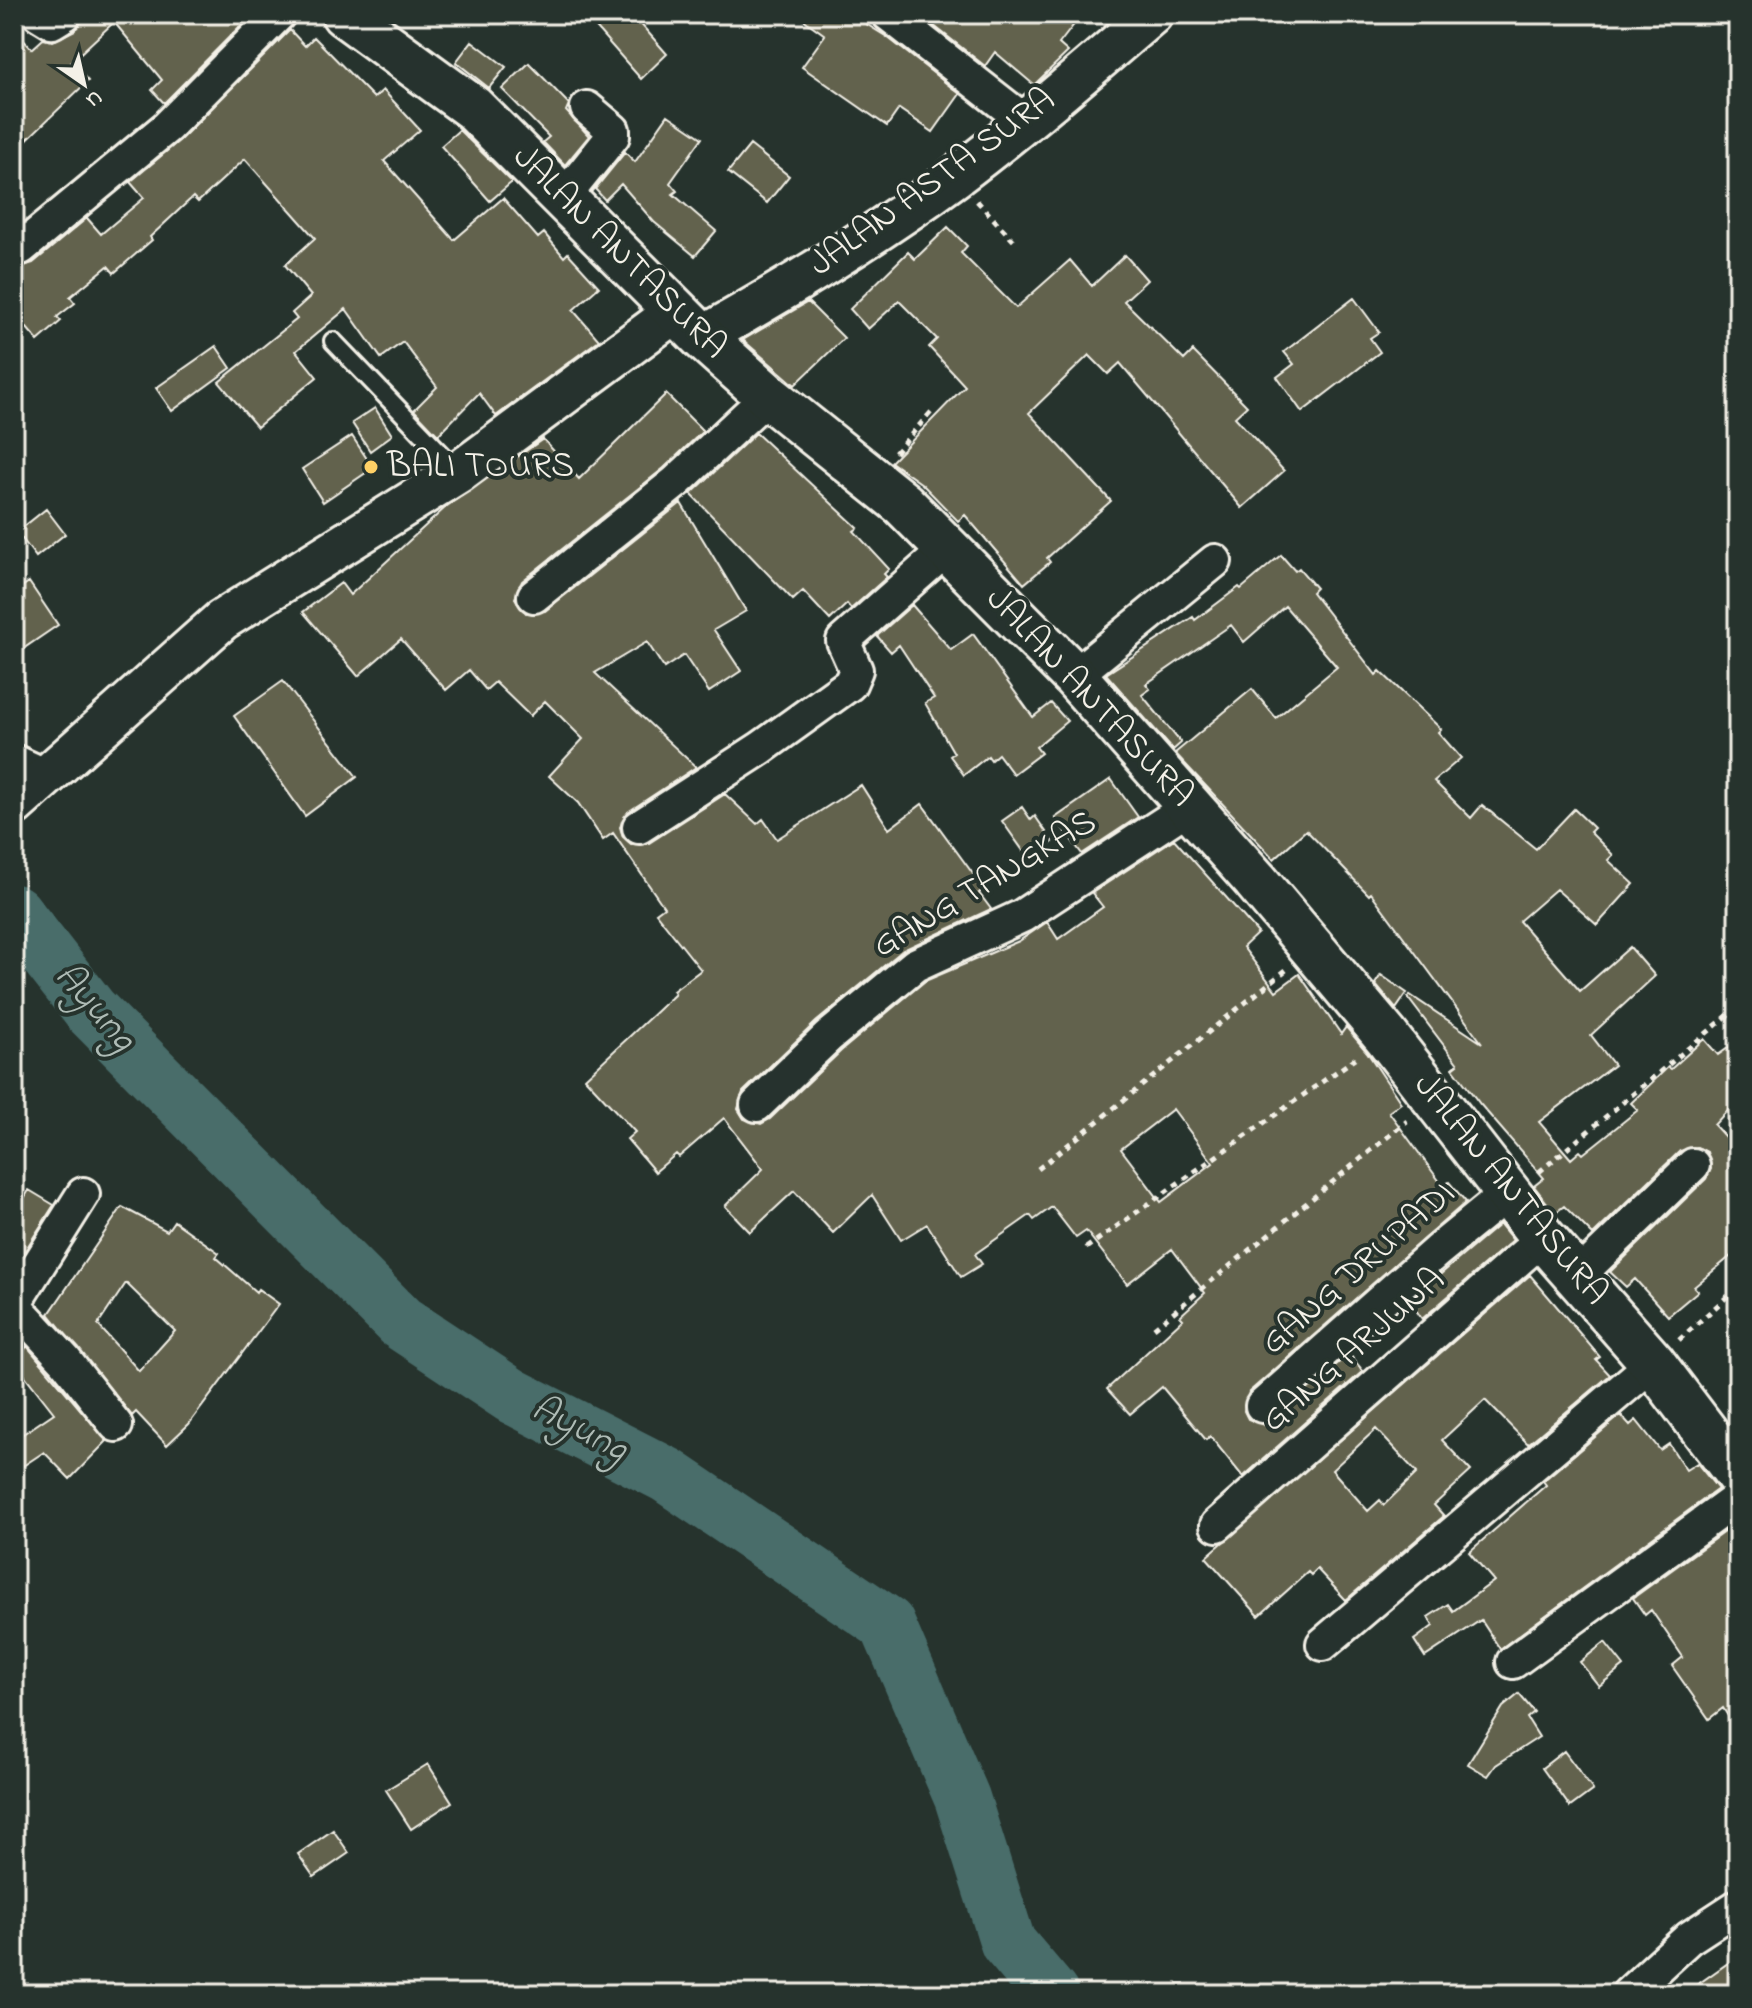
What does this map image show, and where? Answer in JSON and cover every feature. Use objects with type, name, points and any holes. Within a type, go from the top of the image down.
[{"type":"main road","name":"JALAN ANTASURA","points":[[344,14],[473,108],[689,325],[768,396],[873,478],[948,548],[1074,676],[1190,806],[1386,1036],[1543,1238],[1653,1363],[1738,1475]]},
{"type":"street","points":[[39,14],[52,22],[65,14]]},
{"type":"street","points":[[21,248],[167,127],[279,14]]},
{"type":"street","points":[[888,14],[1026,122]]},
{"type":"street","name":"JALAN ASTA SURA","points":[[14,805],[30,768],[222,620],[689,325],[897,218],[1026,122],[1152,14]]},
{"type":"street","points":[[564,197],[613,136],[613,130],[587,108]]},
{"type":"street","points":[[534,596],[676,482],[768,396]]},
{"type":"street","points":[[639,827],[761,748],[850,684],[856,677],[856,670],[843,641],[948,548]]},
{"type":"street","points":[[1074,676],[1215,561]]},
{"type":"street","name":"GANG TANGKAS","points":[[757,1105],[828,1037],[915,965],[1035,909],[1190,806]]},
{"type":"street","points":[[1577,1277],[1693,1165]]},
{"type":"street","name":"GANG DRUPADI","points":[[1262,1406],[1437,1251],[1508,1193]]},
{"type":"street","points":[[83,1194],[14,1305],[65,1360],[116,1425]]},
{"type":"street","name":"GANG ARJUNA","points":[[1217,1525],[1543,1238]]},
{"type":"street","points":[[1323,1644],[1653,1363]]},
{"type":"street","points":[[1513,1662],[1738,1498]]},
{"type":"street","points":[[1628,1994],[1689,1938],[1738,1906]]},
{"type":"lane","points":[[333,341],[459,472]]},
{"type":"path","points":[[954,177],[1016,243]]},
{"type":"path","points":[[873,478],[933,410]]},
{"type":"path","points":[[1038,1169],[1312,949]]},
{"type":"path","points":[[1508,1193],[1522,1186],[1738,1007]]},
{"type":"path","points":[[1086,1248],[1386,1036]]},
{"type":"path","points":[[1154,1328],[1435,1098]]},
{"type":"path","points":[[1653,1363],[1738,1287]]},
{"type":"building","points":[[84,14],[252,14],[164,103],[152,90],[162,80],[114,22],[71,62],[88,81],[14,152],[14,30],[32,49],[43,39],[53,41],[75,30]]},
{"type":"building","points":[[584,14],[632,14],[667,54],[641,79]]},
{"type":"building","points":[[796,14],[850,14],[887,37],[960,94],[933,132],[899,109],[887,126],[802,67],[825,35]]},
{"type":"building","points":[[919,14],[1082,14],[1059,44],[1068,52],[1034,85],[995,52],[985,66]]},
{"type":"building","points":[[290,30],[305,46],[314,37],[374,98],[383,90],[420,130],[384,161],[454,240],[503,198],[538,238],[544,233],[564,257],[568,253],[599,287],[573,310],[599,340],[496,416],[479,393],[438,435],[414,410],[437,387],[403,342],[381,358],[346,309],[296,351],[317,377],[257,427],[219,382],[297,319],[292,313],[311,296],[285,265],[315,238],[245,159],[198,202],[193,197],[150,237],[152,240],[114,273],[108,266],[70,297],[75,303],[57,317],[61,321],[38,341],[14,313],[14,268],[33,263],[87,218],[101,234],[144,198],[130,182],[180,140]]},
{"type":"building","points":[[472,41],[506,67],[489,88],[456,62]]},
{"type":"building","points":[[529,63],[569,104],[566,111],[589,136],[565,165],[543,142],[549,137],[502,89]]},
{"type":"building","points":[[668,115],[702,138],[670,183],[677,191],[673,194],[716,231],[695,256],[654,222],[621,184],[605,200],[595,189],[625,152],[635,162]]},
{"type":"building","points":[[459,130],[512,182],[490,201],[441,146]]},
{"type":"building","points":[[750,145],[789,176],[767,203],[728,172]]},
{"type":"building","points":[[948,227],[967,246],[961,253],[1016,308],[1070,260],[1092,286],[1125,255],[1147,280],[1124,301],[1184,360],[1193,351],[1247,406],[1235,417],[1284,471],[1242,508],[1120,363],[1108,374],[1089,355],[1029,413],[1111,501],[1047,558],[1050,562],[1024,584],[965,515],[958,521],[922,484],[891,462],[965,386],[929,347],[937,339],[899,301],[868,329],[850,309],[908,252],[915,259]]},
{"type":"building","points":[[1354,298],[1379,332],[1370,338],[1380,352],[1302,412],[1277,377],[1294,364],[1284,352]]},
{"type":"building","points":[[808,302],[844,338],[795,385],[743,340]]},
{"type":"building","points":[[216,346],[231,368],[172,411],[156,388]]},
{"type":"building","points":[[666,394],[703,431],[664,468],[522,581],[515,598],[526,613],[545,611],[681,503],[746,611],[714,630],[741,671],[709,692],[684,655],[664,668],[647,642],[595,673],[696,767],[628,812],[620,827],[623,837],[631,844],[649,843],[725,794],[757,824],[763,819],[777,839],[861,785],[889,829],[922,804],[984,889],[979,893],[991,909],[903,950],[816,1022],[743,1092],[738,1109],[744,1119],[761,1124],[770,1119],[841,1051],[925,981],[1019,941],[1047,922],[1058,939],[1103,907],[1092,893],[1174,839],[1258,933],[1243,947],[1276,991],[1299,974],[1341,1034],[1346,1027],[1367,1052],[1401,1103],[1389,1112],[1443,1186],[1449,1182],[1466,1202],[1249,1392],[1244,1411],[1248,1419],[1265,1425],[1349,1354],[1363,1371],[1243,1477],[1210,1436],[1206,1440],[1162,1387],[1130,1414],[1107,1389],[1183,1319],[1180,1316],[1205,1293],[1172,1249],[1127,1284],[1086,1231],[1076,1238],[1052,1207],[1034,1220],[1030,1215],[975,1254],[982,1264],[961,1277],[927,1224],[901,1240],[872,1195],[833,1233],[794,1191],[750,1232],[725,1206],[763,1169],[724,1118],[679,1157],[676,1154],[655,1172],[627,1139],[635,1132],[585,1078],[675,994],[673,991],[701,970],[656,913],[664,907],[613,833],[603,840],[578,803],[549,776],[583,739],[545,701],[530,716],[495,682],[486,690],[469,670],[446,690],[401,639],[358,676],[303,612],[341,583],[350,595],[447,506],[543,439],[579,479]],"holes":[[[1173,1109],[1213,1163],[1161,1202],[1121,1149]]]},
{"type":"building","points":[[375,408],[392,435],[370,451],[352,423]]},
{"type":"building","points":[[756,433],[858,528],[854,531],[889,569],[884,574],[887,577],[851,609],[847,604],[830,620],[803,591],[793,600],[691,494]]},
{"type":"building","points":[[352,436],[373,468],[323,502],[302,469]]},
{"type":"building","points":[[46,509],[65,534],[36,557],[17,532]]},
{"type":"building","points":[[1281,555],[1295,571],[1299,568],[1316,588],[1312,592],[1376,675],[1380,671],[1441,729],[1438,732],[1461,758],[1434,781],[1471,818],[1482,805],[1536,849],[1574,809],[1594,828],[1590,832],[1613,855],[1608,860],[1634,884],[1597,925],[1556,889],[1519,921],[1580,991],[1630,947],[1655,976],[1591,1035],[1614,1065],[1539,1122],[1571,1159],[1580,1151],[1583,1154],[1638,1110],[1631,1103],[1668,1067],[1671,1069],[1704,1039],[1718,1055],[1738,1041],[1738,1099],[1714,1125],[1738,1151],[1738,1250],[1694,1287],[1698,1291],[1668,1316],[1635,1279],[1626,1287],[1610,1272],[1706,1179],[1711,1169],[1707,1152],[1697,1147],[1680,1151],[1593,1235],[1564,1206],[1555,1213],[1534,1186],[1544,1178],[1480,1104],[1453,1068],[1458,1064],[1408,998],[1410,995],[1482,1043],[1371,893],[1369,895],[1306,830],[1274,859],[1175,753],[1252,689],[1276,718],[1337,667],[1285,606],[1244,642],[1231,625],[1146,684],[1150,689],[1142,695],[1181,743],[1173,750],[1106,674],[1193,617],[1195,620],[1239,587],[1241,589]]},
{"type":"building","points":[[29,582],[58,625],[14,655],[14,592]]},
{"type":"building","points":[[912,605],[951,650],[973,634],[1033,717],[1051,703],[1067,721],[1036,747],[1041,753],[1013,774],[998,754],[991,760],[988,756],[964,775],[950,756],[954,753],[925,703],[934,698],[899,645],[891,652],[877,636]]},
{"type":"building","points":[[283,681],[357,777],[305,816],[234,716]]},
{"type":"building","points":[[1111,779],[1138,817],[1082,854],[1055,818]]},
{"type":"building","points":[[1022,807],[1031,820],[1035,816],[1053,842],[1029,859],[1002,821]]},
{"type":"building","points":[[1381,975],[1407,993],[1396,1009],[1375,984]]},
{"type":"building","points":[[29,1190],[54,1205],[14,1268],[14,1215]]},
{"type":"building","points":[[122,1207],[167,1231],[174,1221],[219,1253],[216,1257],[256,1292],[258,1289],[279,1304],[189,1424],[167,1445],[136,1412],[132,1416],[49,1314]],"holes":[[[126,1283],[175,1331],[139,1371],[98,1325]]]},
{"type":"building","points":[[1500,1224],[1513,1240],[1422,1319],[1410,1301],[1403,1306]]},
{"type":"building","points":[[1530,1275],[1600,1357],[1596,1360],[1610,1375],[1528,1444],[1485,1400],[1442,1440],[1471,1471],[1434,1505],[1444,1516],[1346,1600],[1317,1569],[1311,1575],[1308,1572],[1259,1616],[1206,1557]],"holes":[[[1376,1429],[1417,1473],[1384,1505],[1380,1500],[1368,1511],[1332,1470]]]},
{"type":"building","points":[[27,1346],[107,1441],[70,1479],[44,1452],[14,1472],[14,1440],[54,1413],[15,1363]]},
{"type":"building","points":[[1621,1415],[1630,1425],[1636,1420],[1660,1450],[1669,1444],[1686,1470],[1697,1463],[1718,1489],[1500,1649],[1481,1620],[1425,1657],[1414,1640],[1433,1626],[1428,1617],[1448,1604],[1453,1611],[1494,1581],[1469,1552],[1546,1485],[1543,1481]]},
{"type":"building","points":[[1728,1529],[1738,1542],[1738,1732],[1723,1708],[1709,1719],[1672,1666],[1683,1657],[1651,1610],[1645,1615],[1633,1598]]},
{"type":"building","points":[[1605,1642],[1624,1666],[1599,1686],[1580,1662]]},
{"type":"building","points":[[1519,1694],[1534,1712],[1527,1718],[1539,1737],[1496,1765],[1488,1776],[1468,1764],[1503,1707]]},
{"type":"building","points":[[1564,1751],[1593,1790],[1570,1807],[1542,1768]]},
{"type":"building","points":[[428,1764],[452,1802],[411,1829],[386,1790]]},
{"type":"building","points":[[333,1830],[349,1853],[314,1877],[298,1854]]},
{"type":"building","points":[[1738,1956],[1738,1994],[1684,1994]]},
{"type":"waterway","name":"Ayung","points":[[14,912],[90,1010],[400,1322],[512,1396],[667,1475],[887,1624],[962,1798],[1008,1943],[1051,1994]]},
{"type":"place","name":"BALI TOURS","points":[[371,467]]}]
